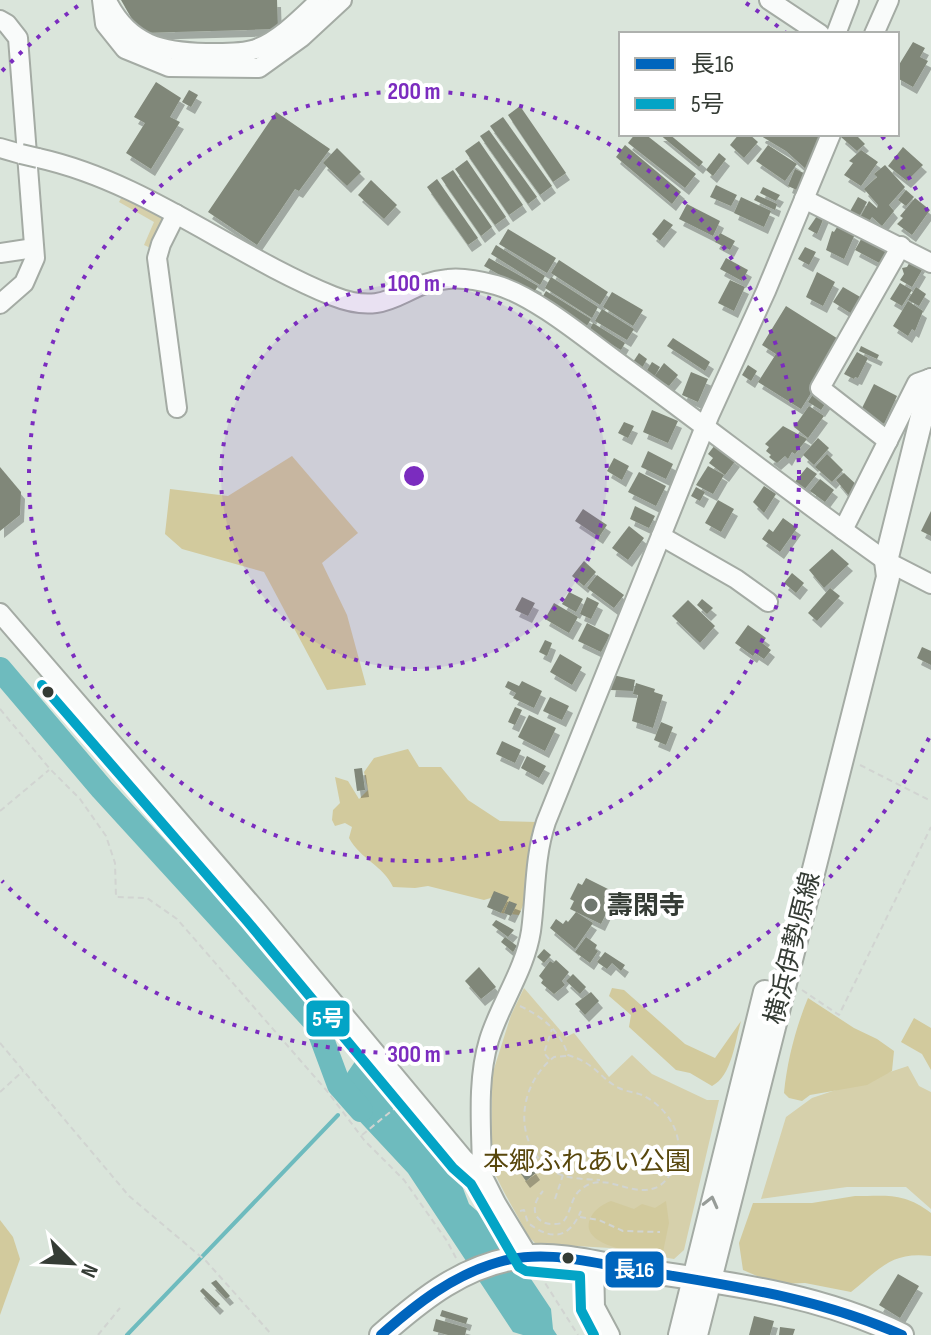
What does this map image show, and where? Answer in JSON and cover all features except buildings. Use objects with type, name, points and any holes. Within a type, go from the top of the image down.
[{"type":"main road","name":"横浜伊勢原線","points":[[680,1335],[702,1279],[784,979],[888,577],[886,561],[931,379]]},
{"type":"main road","name":"横浜伊勢原線","points":[[696,1335],[702,1279],[860,632],[876,573],[886,561]]},
{"type":"main road","points":[[381,1335],[420,1300],[465,1273],[530,1261],[594,1263],[702,1279],[832,1306],[902,1335]]},
{"type":"street","points":[[104,0],[117,20],[137,40],[174,52],[227,53],[256,49],[284,31],[320,0]]},
{"type":"street","points":[[104,0],[105,24],[125,49],[169,67],[259,68],[302,37],[342,0]]},
{"type":"street","points":[[769,0],[817,32]]},
{"type":"street","points":[[837,32],[849,0]]},
{"type":"street","points":[[875,32],[889,0]]},
{"type":"street","points":[[0,20],[18,38],[35,258],[29,277],[0,304]]},
{"type":"street","points":[[482,1175],[483,1069],[495,1022],[531,933],[538,847],[705,426],[830,136]]},
{"type":"street","points":[[0,148],[115,182],[276,267],[353,302],[386,302],[446,279],[465,279],[499,286],[534,303],[886,561],[931,584]]},
{"type":"street","points":[[804,199],[931,263]]},
{"type":"street","points":[[176,214],[157,258],[177,408]]},
{"type":"street","points":[[888,441],[820,388],[901,246]]},
{"type":"street","points":[[0,253],[34,248]]},
{"type":"street","points":[[843,530],[917,383],[931,379]]},
{"type":"street","points":[[661,536],[736,579],[768,602]]},
{"type":"street","points":[[0,613],[248,900],[464,1159],[482,1175],[530,1261]]},
{"type":"street","points":[[594,1263],[595,1307],[610,1335]]},
{"type":"path","points":[[0,709],[50,769],[80,799],[106,836],[115,863],[116,897],[147,898],[177,919],[327,1091],[364,1140],[404,1180],[447,1241],[465,1273]]},
{"type":"path","points":[[841,756],[931,801]]},
{"type":"path","points":[[0,811],[50,769]]},
{"type":"path","points":[[784,979],[839,1015],[931,827]]},
{"type":"path","points":[[517,1004],[536,1014],[552,1028],[563,1040],[568,1055]]},
{"type":"path","points":[[550,1060],[544,1053],[552,1028]]},
{"type":"path","points":[[0,1043],[129,1196],[206,1261],[272,1335]]},
{"type":"path","points":[[568,1055],[593,1065],[619,1088],[650,1099],[666,1112],[677,1134],[677,1160],[666,1180],[655,1188],[632,1189],[605,1180],[563,1175],[550,1169],[533,1150],[525,1135],[523,1122],[530,1091],[550,1060],[568,1055]]},
{"type":"path","points":[[0,1092],[23,1071]]},
{"type":"path","points":[[362,1135],[401,1103]]},
{"type":"path","points":[[555,1199],[563,1175]]},
{"type":"path","points":[[543,1191],[535,1199],[534,1214],[539,1220],[553,1225],[562,1223],[569,1216],[579,1191],[605,1180]]},
{"type":"path","points":[[516,1213],[524,1210],[528,1223],[550,1235],[567,1232],[581,1211]]},
{"type":"path","points":[[579,1217],[605,1221],[619,1230],[660,1232]]},
{"type":"path","points":[[530,1261],[578,1335]]},
{"type":"path","points":[[98,1335],[120,1308]]},
{"type":"green space","points":[[125,191],[168,214],[155,250],[144,245],[154,222],[119,202]]},
{"type":"green space","name":"本郷ふれあい公園","points":[[524,988],[566,1037],[574,1033],[609,1077],[632,1055],[652,1074],[707,1100],[719,1100],[684,1250],[674,1259],[610,1248],[546,1248],[529,1237],[504,1192],[494,1172],[491,1155],[492,1075],[511,1015]]},
{"type":"green space","points":[[908,1066],[919,1086],[931,1092],[931,1209],[906,1187],[847,1187],[761,1199],[786,1117],[812,1098]]},
{"type":"shaded area","points":[[292,456],[358,533],[322,563],[347,615],[366,685],[327,690],[264,572],[182,549],[165,534],[170,489],[228,496]]},
{"type":"shaded area","points":[[408,749],[419,767],[441,767],[468,800],[500,821],[537,822],[538,864],[527,871],[526,898],[519,915],[501,913],[502,900],[494,897],[484,900],[428,886],[393,887],[384,873],[354,846],[349,838],[352,827],[345,823],[335,826],[333,810],[340,803],[335,777],[348,781],[359,799],[368,790],[364,772],[374,758]]},
{"type":"shaded area","points":[[612,988],[624,990],[685,1044],[715,1058],[741,1021],[732,1057],[719,1081],[712,1086],[690,1073],[676,1070],[629,1027],[631,1015],[609,996]]},
{"type":"shaded area","points":[[808,998],[894,1051],[892,1071],[867,1085],[810,1095],[802,1101],[789,1098],[784,1093],[787,1069]]},
{"type":"shaded area","points":[[914,1018],[931,1028],[931,1070],[922,1054],[901,1042]]},
{"type":"shaded area","points":[[855,1196],[904,1198],[931,1213],[931,1256],[896,1259],[851,1292],[805,1283],[776,1284],[743,1270],[739,1243],[753,1203],[812,1203]]},
{"type":"shaded area","points":[[611,1201],[634,1209],[642,1204],[655,1208],[666,1201],[669,1223],[662,1257],[616,1248],[595,1238],[590,1231],[590,1218],[597,1209]]},
{"type":"shaded area","points":[[0,1220],[13,1237],[20,1259],[0,1315]]},
{"type":"water","points":[[356,1060],[370,1060],[441,1144],[442,1160],[461,1183],[469,1204],[497,1228],[551,1309],[553,1329],[557,1335],[513,1332],[408,1173],[338,1098],[339,1085]]},
{"type":"waterway","points":[[0,669],[102,789],[316,1023],[339,1085],[361,1110]]},
{"type":"waterway","points":[[127,1335],[338,1115]]},
{"type":"transit line","name":"5号","points":[[42,685],[247,921],[453,1168],[471,1184],[519,1267],[526,1271],[580,1276],[581,1310],[594,1335]]},
{"type":"transit line","name":"長16","points":[[381,1335],[422,1302],[466,1275],[499,1262],[532,1257],[582,1260],[769,1293],[836,1310],[902,1335]]},
{"type":"place","name":"壽閑寺","points":[[591,905]]}]
